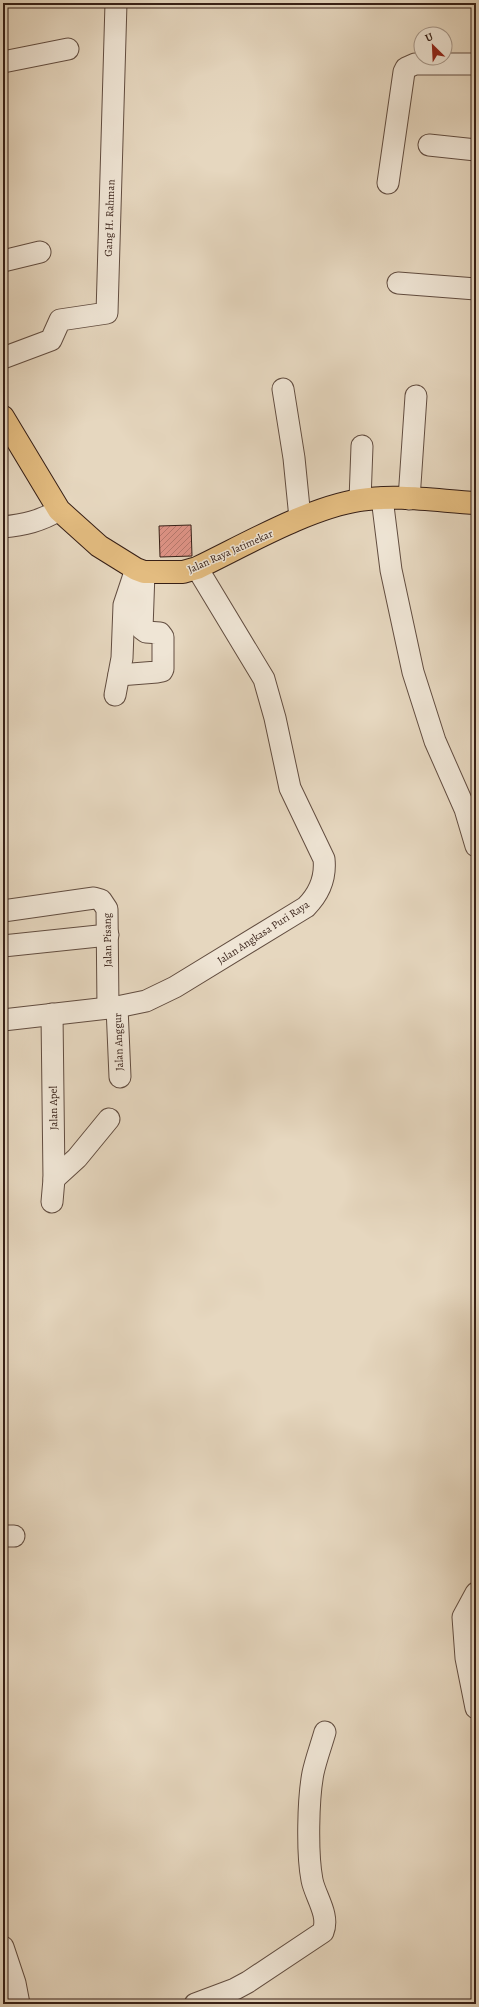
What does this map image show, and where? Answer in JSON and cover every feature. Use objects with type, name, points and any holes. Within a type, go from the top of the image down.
[{"type":"main road","points":[[3,417],[59,510],[99,546],[140,570]]},
{"type":"main road","name":"Jalan Raya Jatimekar","points":[[140,570],[183,572],[197,568],[300,518],[360,500],[382,498],[476,503]]},
{"type":"street","name":"Gang H. Rahman","points":[[3,358],[51,340],[60,320],[107,313],[116,3]]},
{"type":"street","points":[[3,62],[68,49]]},
{"type":"street","points":[[388,183],[406,68],[415,64],[476,64]]},
{"type":"street","points":[[429,145],[476,150]]},
{"type":"street","points":[[3,260],[40,252]]},
{"type":"street","points":[[398,283],[476,289]]},
{"type":"street","points":[[283,389],[294,458],[300,518]]},
{"type":"street","points":[[409,499],[416,396]]},
{"type":"street","points":[[360,500],[362,446]]},
{"type":"street","points":[[382,498],[391,570],[413,672],[436,741],[465,809],[476,846]]},
{"type":"street","points":[[3,527],[23,525],[46,518],[59,510]]},
{"type":"street","name":"Jalan Angkasa Puri Raya","points":[[3,1020],[112,1008],[146,1001],[175,987],[306,906],[316,897],[325,871],[324,859],[290,788],[275,718],[264,679],[197,568]]},
{"type":"street","points":[[115,695],[122,658],[124,605],[140,570]]},
{"type":"street","points":[[119,675],[157,672],[162,671],[163,668],[163,637],[160,632],[146,632],[142,629],[140,570]]},
{"type":"street","name":"Jalan Pisang","points":[[3,911],[94,898],[101,900],[107,908],[112,1008]]},
{"type":"street","points":[[3,946],[108,935]]},
{"type":"street","name":"Jalan Anggur","points":[[112,1008],[120,1077]]},
{"type":"street","name":"Jalan Apel","points":[[52,1014],[54,1179],[52,1202]]},
{"type":"street","points":[[54,1179],[77,1158],[109,1119]]},
{"type":"street","points":[[476,1593],[463,1617],[466,1658],[476,1708]]},
{"type":"street","points":[[195,2004],[248,1982],[323,1932],[326,1925],[326,1917],[314,1893],[310,1868],[310,1811],[313,1774],[325,1732]]},
{"type":"street","points":[[3,1947],[15,1983],[19,2004]]},
{"type":"building","points":[[191,525],[192,556],[160,557],[159,526]]}]
